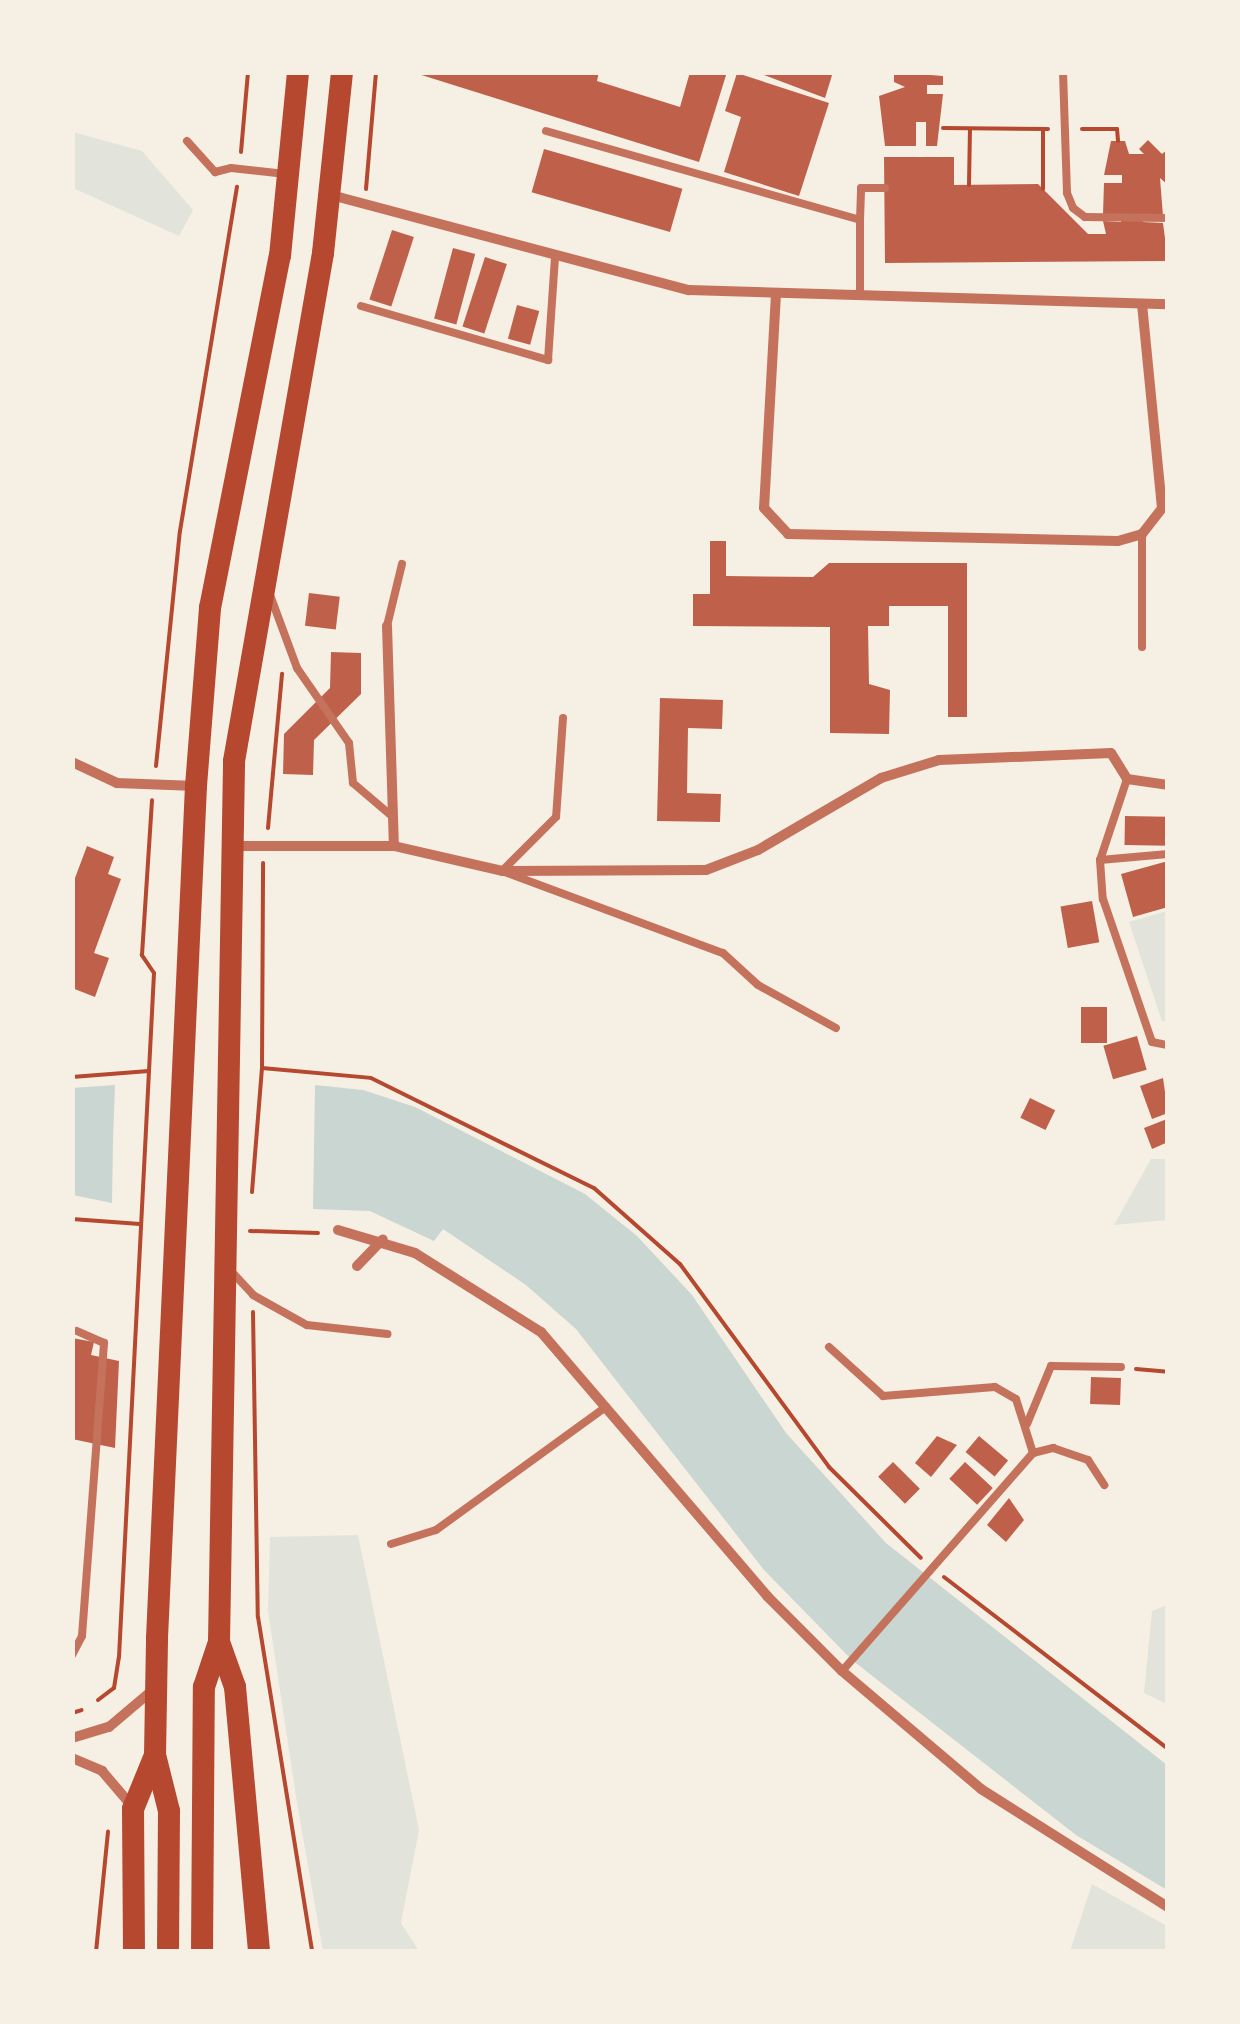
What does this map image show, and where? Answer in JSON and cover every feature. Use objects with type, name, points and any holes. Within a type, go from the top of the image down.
[{"type":"main road","points":[[168,1952],[169,1811],[155,1755],[156,1687],[196,786],[210,608],[291,175],[298,72]]},
{"type":"main road","points":[[202,1952],[204,1688],[219,1642],[221,1261],[234,761],[331,194],[342,72]]},
{"type":"main road","points":[[219,1642],[236,1687],[260,1952]]},
{"type":"main road","points":[[134,1952],[133,1809],[155,1755]]},
{"type":"main road","points":[[124,1952],[134,1924]]},
{"type":"street","points":[[331,194],[689,290],[1168,304]]},
{"type":"street","points":[[776,294],[764,508],[788,534],[1118,542],[1142,534],[1162,508],[1142,304]]},
{"type":"street","points":[[387,626],[394,846]]},
{"type":"street","points":[[231,846],[394,846],[502,870],[706,870],[758,850],[881,778],[938,760],[1111,753],[1126,779],[1168,786]]},
{"type":"street","points":[[72,762],[117,783],[196,786]]},
{"type":"street","points":[[338,1230],[382,1238],[541,1332],[767,1596],[842,1671],[982,1790],[1168,1906]]},
{"type":"street","points":[[357,1266],[382,1238]]},
{"type":"street","points":[[72,1738],[109,1727],[156,1687]]},
{"type":"street","points":[[72,1758],[102,1771],[133,1809]]},
{"type":"lane","points":[[1064,72],[1066,193],[1073,208],[1085,217],[1168,218]]},
{"type":"lane","points":[[546,131],[860,220]]},
{"type":"lane","points":[[186,141],[215,172],[240,168],[291,175]]},
{"type":"lane","points":[[860,296],[861,188],[884,188]]},
{"type":"lane","points":[[361,306],[548,360],[556,256]]},
{"type":"lane","points":[[1142,534],[1142,647]]},
{"type":"lane","points":[[387,626],[402,564]]},
{"type":"lane","points":[[263,577],[298,668],[349,743],[353,783],[393,818]]},
{"type":"lane","points":[[562,718],[556,818],[502,870],[723,953],[758,985],[836,1028]]},
{"type":"lane","points":[[1126,779],[1100,860],[1103,900],[1152,1042],[1168,1045]]},
{"type":"lane","points":[[1100,860],[1168,854]]},
{"type":"lane","points":[[221,1261],[252,1295],[307,1325],[387,1334]]},
{"type":"lane","points":[[72,1655],[82,1636],[104,1343],[76,1331]]},
{"type":"lane","points":[[829,1347],[882,1396],[994,1387],[1016,1399],[1033,1452]]},
{"type":"lane","points":[[1027,1424],[1052,1366],[1121,1367]]},
{"type":"lane","points":[[391,1544],[436,1530],[606,1408]]},
{"type":"lane","points":[[842,1671],[1033,1452],[1053,1448],[1088,1460],[1104,1485]]},
{"type":"path","points":[[98,1700],[110,1694],[119,1657],[154,972],[142,955],[150,814],[180,531],[240,168],[248,72]]},
{"type":"path","points":[[365,204],[376,72]]},
{"type":"path","points":[[942,128],[1062,129]]},
{"type":"path","points":[[969,184],[970,128]]},
{"type":"path","points":[[1044,129],[1044,189]]},
{"type":"path","points":[[1080,129],[1118,130],[1118,141]]},
{"type":"path","points":[[252,1201],[262,1068],[370,1078],[594,1188],[680,1264],[829,1466],[932,1568],[1168,1748]]},
{"type":"path","points":[[72,1078],[149,1071]]},
{"type":"path","points":[[251,1216],[251,1247]]},
{"type":"path","points":[[72,1219],[140,1224]]},
{"type":"path","points":[[250,1231],[318,1233]]},
{"type":"path","points":[[252,1295],[258,1616],[312,1952]]},
{"type":"path","points":[[1121,1367],[1168,1372]]},
{"type":"path","points":[[72,1713],[82,1710]]},
{"type":"path","points":[[96,1952],[109,1824]]},
{"type":"shaded area","points":[[73,132],[142,151],[193,210],[179,236],[73,188]]},
{"type":"shaded area","points":[[1167,911],[1167,1021],[1162,1021],[1129,922]]},
{"type":"shaded area","points":[[115,1085],[112,1203],[73,1195],[72,1088]]},
{"type":"shaded area","points":[[315,1085],[363,1090],[415,1107],[585,1194],[637,1236],[692,1295],[786,1433],[886,1543],[1167,1765],[1167,1890],[1076,1835],[852,1660],[764,1570],[576,1329],[526,1285],[443,1229],[434,1241],[370,1211],[313,1209]]},
{"type":"shaded area","points":[[1151,1159],[1167,1159],[1167,1220],[1114,1225]]},
{"type":"shaded area","points":[[358,1535],[419,1830],[401,1923],[419,1951],[323,1951],[268,1611],[270,1537]]},
{"type":"shaded area","points":[[1168,1605],[1167,1704],[1144,1693],[1152,1611]]},
{"type":"shaded area","points":[[1092,1884],[1167,1926],[1167,1951],[1070,1951]]},
{"type":"building","points":[[599,72],[597,81],[680,107],[690,72],[727,72],[699,162],[415,73]]},
{"type":"building","points":[[756,72],[833,72],[825,98]]},
{"type":"building","points":[[894,72],[943,76],[943,85],[927,85],[927,94],[943,94],[937,146],[926,146],[926,122],[916,122],[916,146],[885,146],[879,96],[905,87],[894,82]]},
{"type":"building","points":[[737,73],[829,103],[799,196],[724,172],[741,117],[725,111]]},
{"type":"building","points":[[1148,140],[1162,154],[1168,149],[1168,185],[1160,178],[1163,216],[1143,215],[1143,222],[1163,223],[1168,261],[885,263],[884,157],[954,157],[954,185],[1038,184],[1088,234],[1106,234],[1103,221],[1121,222],[1121,214],[1103,214],[1104,183],[1122,183],[1122,175],[1104,175],[1111,141],[1125,141],[1129,154],[1144,154],[1139,149]]},
{"type":"building","points":[[544,149],[682,189],[670,232],[532,192]]},
{"type":"building","points":[[392,230],[414,237],[391,307],[369,299]]},
{"type":"building","points":[[453,248],[475,254],[456,324],[434,319]]},
{"type":"building","points":[[485,257],[507,264],[484,334],[462,326]]},
{"type":"building","points":[[517,305],[539,311],[530,345],[508,339]]},
{"type":"building","points":[[710,541],[726,541],[726,576],[813,577],[829,563],[967,563],[967,717],[948,717],[948,606],[889,606],[889,626],[868,626],[869,684],[890,690],[889,734],[830,733],[830,627],[693,626],[693,594],[710,594]]},
{"type":"building","points":[[309,593],[340,597],[336,630],[305,626]]},
{"type":"building","points":[[331,652],[361,653],[361,694],[314,740],[313,775],[283,774],[284,734],[330,688]]},
{"type":"building","points":[[660,698],[723,700],[722,729],[688,728],[687,793],[721,794],[720,822],[657,821]]},
{"type":"building","points":[[1125,816],[1168,817],[1167,846],[1124,845]]},
{"type":"building","points":[[87,846],[114,857],[108,874],[121,879],[94,953],[109,958],[95,997],[72,988],[72,886]]},
{"type":"building","points":[[1168,861],[1168,907],[1133,917],[1121,874]]},
{"type":"building","points":[[1092,901],[1099,942],[1068,948],[1060,907]]},
{"type":"building","points":[[1081,1007],[1107,1007],[1107,1043],[1081,1043]]},
{"type":"building","points":[[1137,1036],[1147,1070],[1113,1079],[1103,1046]]},
{"type":"building","points":[[1163,1078],[1168,1113],[1152,1119],[1140,1086]]},
{"type":"building","points":[[1030,1098],[1055,1110],[1046,1130],[1020,1118]]},
{"type":"building","points":[[1167,1119],[1168,1142],[1152,1149],[1144,1128]]},
{"type":"building","points":[[72,1338],[94,1342],[91,1355],[119,1361],[115,1448],[72,1439]]},
{"type":"building","points":[[1091,1377],[1121,1378],[1120,1405],[1090,1404]]},
{"type":"building","points":[[937,1436],[957,1445],[931,1477],[915,1463]]},
{"type":"building","points":[[979,1436],[1008,1460],[995,1477],[966,1452]]},
{"type":"building","points":[[893,1462],[920,1489],[905,1504],[878,1477]]},
{"type":"building","points":[[965,1462],[993,1488],[977,1505],[949,1479]]},
{"type":"building","points":[[1009,1498],[1024,1520],[1006,1542],[987,1525]]}]
